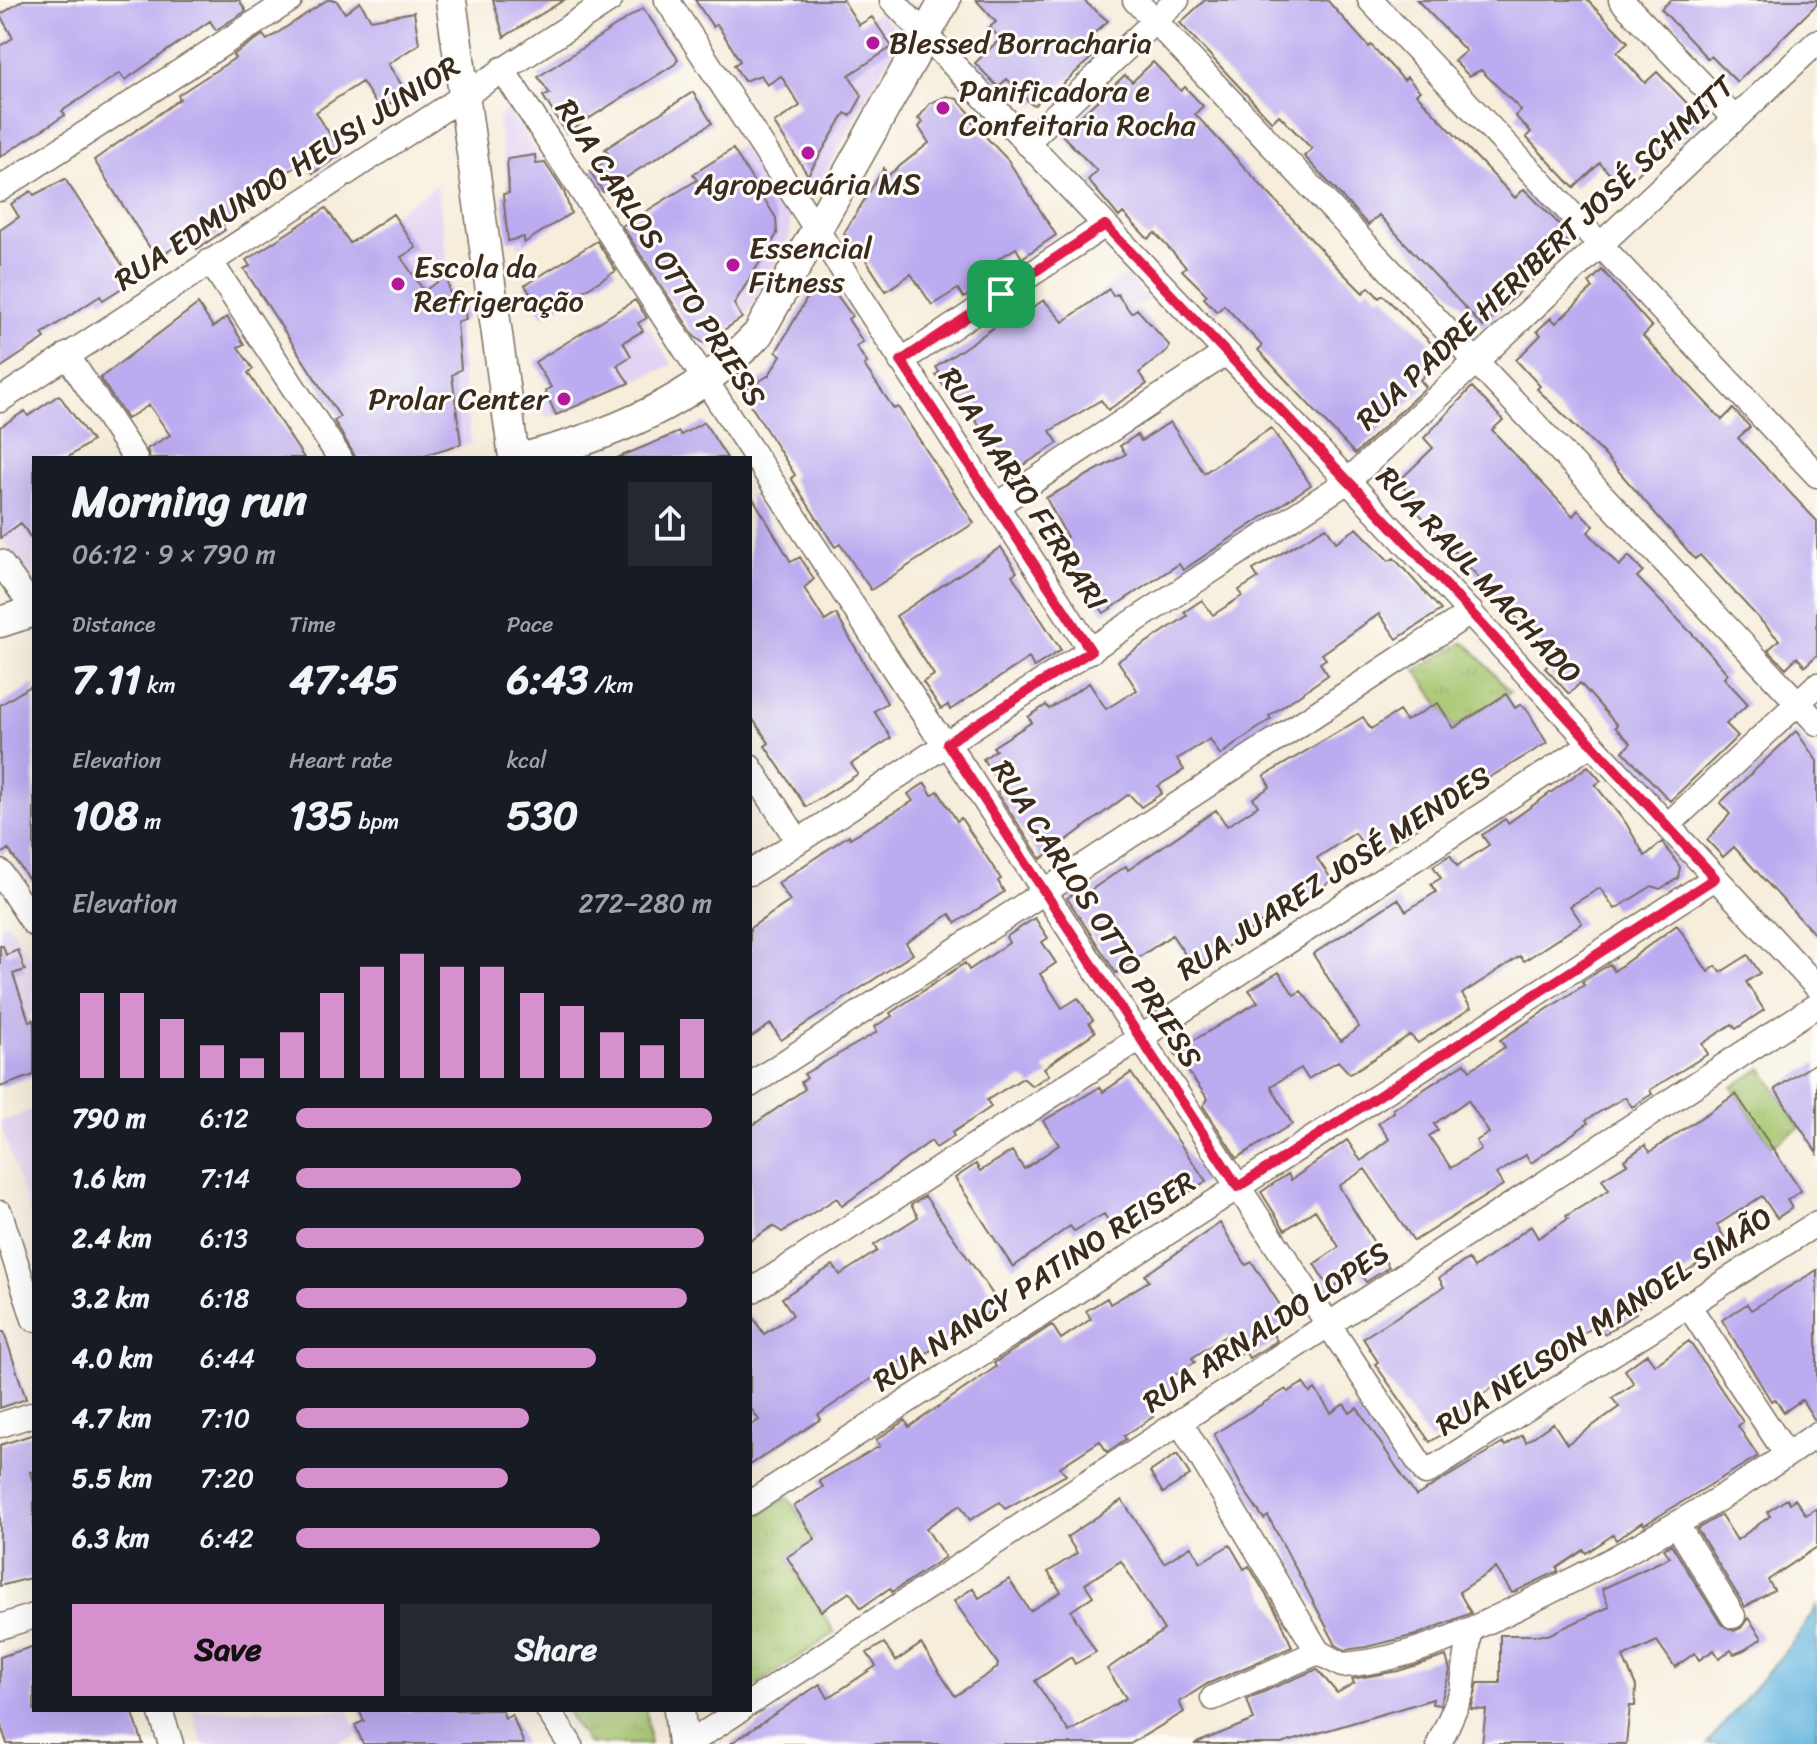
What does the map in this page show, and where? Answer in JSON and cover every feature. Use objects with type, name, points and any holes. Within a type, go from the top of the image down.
[{"type":"main road","points":[[451,0],[514,456]]},
{"type":"main road","points":[[538,456],[628,424],[680,399],[738,354],[765,325],[945,0]]},
{"type":"main road","points":[[0,622],[32,611]]},
{"type":"main road","points":[[679,1712],[686,1744]]},
{"type":"street","points":[[0,189],[290,0]]},
{"type":"street","name":"RUA EDMUNDO HEUSI JÚNIOR","points":[[0,400],[610,0]]},
{"type":"street","name":"RUA MARIO FERRARI","points":[[667,0],[1091,651]]},
{"type":"street","name":"RUA RAUL MACHADO","points":[[892,0],[1471,612],[1817,987]]},
{"type":"street","points":[[1135,0],[1817,723]]},
{"type":"street","points":[[1026,143],[1177,0]]},
{"type":"street","points":[[1370,0],[1817,475]]},
{"type":"street","points":[[1621,0],[1735,119]]},
{"type":"street","name":"RUA PADRE HERIBERT JOSÉ SCHMITT","points":[[752,872],[1348,481],[1817,42]]},
{"type":"street","name":"RUA CARLOS OTTO PRIESS","points":[[502,69],[934,730],[947,743],[1426,1473]]},
{"type":"street","points":[[901,361],[1105,225]]},
{"type":"street","points":[[210,261],[339,456]]},
{"type":"street","points":[[996,506],[1226,353]]},
{"type":"street","points":[[67,355],[134,456]]},
{"type":"street","points":[[0,562],[32,607]]},
{"type":"street","points":[[752,1084],[1471,612]]},
{"type":"street","points":[[1667,826],[1817,685]]},
{"type":"street","name":"RUA JUAREZ JOSÉ MENDES","points":[[752,1291],[1591,744]]},
{"type":"street","points":[[752,770],[798,841]]},
{"type":"street","points":[[0,872],[32,921]]},
{"type":"street","name":"RUA NANCY PATINO REISER","points":[[752,1502],[1715,878]]},
{"type":"street","name":"RUA ARNALDO LOPES","points":[[752,1702],[1817,1005]]},
{"type":"street","points":[[1,1217],[32,1313]]},
{"type":"street","name":"RUA NELSON MANOEL SIMÃO","points":[[1426,1473],[1817,1223]]},
{"type":"street","points":[[1688,1305],[1787,1455]]},
{"type":"street","points":[[0,1425],[32,1415]]},
{"type":"street","points":[[1180,1422],[1318,1652],[1342,1665],[1415,1650],[1470,1631],[1677,1525],[1817,1434]]},
{"type":"street","points":[[1677,1525],[1733,1616]]},
{"type":"street","points":[[0,1627],[32,1617]]},
{"type":"street","points":[[1439,1744],[1462,1692],[1470,1631]]},
{"type":"street","points":[[1213,1698],[1318,1652]]},
{"type":"street","points":[[161,1712],[171,1744]]},
{"type":"street","points":[[549,1712],[570,1744]]},
{"type":"street","points":[[686,1744],[737,1712]]},
{"type":"shaded area","points":[[879,12],[895,29],[898,41],[820,182],[809,183],[769,126],[827,89],[808,59]]},
{"type":"shaded area","points":[[503,111],[511,114],[576,213],[518,248],[498,122]]},
{"type":"shaded area","points":[[740,145],[789,218],[791,234],[747,314],[712,350],[706,349],[622,221]]},
{"type":"shaded area","points":[[437,185],[471,444],[432,456],[354,456],[345,444],[406,404],[350,243]]},
{"type":"shaded area","points":[[1126,275],[1148,299],[1105,329],[1088,300]]},
{"type":"shaded area","points":[[633,302],[672,365],[550,417],[545,416],[540,393],[610,356]]},
{"type":"shaded area","points":[[32,516],[32,581],[0,537]]},
{"type":"shaded area","points":[[8,922],[32,960],[32,1014],[0,1024],[0,925]]},
{"type":"shaded area","points":[[32,1110],[32,1221],[0,1122]]},
{"type":"shaded area","points":[[193,1712],[350,1712],[358,1735],[334,1744],[203,1744]]},
{"type":"green space","points":[[1463,642],[1510,692],[1454,728],[1416,670]]},
{"type":"green space","points":[[1762,1068],[1800,1128],[1771,1146],[1732,1087]]},
{"type":"green space","points":[[788,1497],[815,1539],[787,1557],[835,1633],[752,1688],[752,1520]]},
{"type":"green space","points":[[567,1712],[646,1712],[650,1744],[588,1744]]},
{"type":"water","points":[[1817,1606],[1817,1744],[1707,1744],[1794,1641]]},
{"type":"building","points":[[23,0],[239,0],[246,11],[216,30],[210,21],[125,80],[120,73],[62,111],[65,115],[0,157],[0,46],[13,38],[0,15]]},
{"type":"building","points":[[327,0],[336,0],[345,13],[360,2],[371,20],[414,12],[419,44],[388,64],[407,93],[380,110],[362,82],[343,94],[316,112],[342,154],[313,173],[305,161],[273,182],[274,185],[268,188],[271,194],[222,226],[225,230],[197,249],[189,237],[157,259],[94,160],[180,99],[178,95],[235,58],[233,55],[263,35],[267,40]]},
{"type":"building","points":[[493,0],[564,0],[504,37]]},
{"type":"building","points":[[695,0],[843,0],[859,25],[872,17],[892,47],[849,75],[862,96],[851,116],[845,113],[808,175],[774,123],[800,106],[781,76],[767,85],[761,75],[744,81],[734,65],[740,61],[717,24],[713,27]]},
{"type":"building","points":[[976,0],[1083,0],[1108,21],[1091,36],[1102,48],[1053,93],[1050,90],[1035,105],[1031,104],[1007,79],[998,87],[975,63],[1000,39],[990,27],[996,22]]},
{"type":"building","points":[[1205,0],[1327,0],[1369,47],[1371,45],[1404,80],[1407,77],[1420,91],[1416,94],[1515,198],[1524,189],[1566,231],[1561,236],[1569,244],[1483,327],[1379,215],[1368,225],[1304,156],[1312,149],[1279,115],[1272,122],[1180,23]]},
{"type":"building","points":[[1417,0],[1587,0],[1628,42],[1617,52],[1645,83],[1657,72],[1703,120],[1678,142],[1674,138],[1623,189],[1600,163],[1574,188],[1526,137],[1531,132],[1515,116],[1521,110],[1481,70],[1469,76],[1454,61],[1466,51]]},
{"type":"building","points":[[1671,0],[1817,0],[1817,4],[1737,82],[1711,56],[1708,59],[1661,9]]},
{"type":"building","points":[[643,8],[678,59],[675,64],[566,133],[543,96],[550,94],[538,77]]},
{"type":"building","points":[[1153,62],[1181,91],[1185,87],[1203,106],[1195,114],[1337,267],[1363,293],[1369,287],[1379,298],[1383,295],[1440,352],[1428,364],[1432,368],[1420,380],[1426,387],[1355,454],[1258,350],[1262,346],[1224,305],[1217,312],[1204,298],[1207,295],[1182,270],[1186,267],[1155,233],[1148,239],[1123,213],[1119,217],[1088,180],[1097,171],[1061,134],[1125,75],[1132,82]]},
{"type":"building","points":[[693,92],[712,123],[603,192],[590,171],[611,158],[605,149]]},
{"type":"building","points":[[947,96],[957,99],[970,113],[966,116],[1008,160],[1056,235],[1022,258],[1016,248],[981,269],[988,281],[964,298],[958,289],[932,305],[911,274],[886,291],[856,245],[850,248],[844,233],[884,168],[887,176],[929,143],[919,127],[923,122],[918,119],[930,103]]},
{"type":"building","points":[[733,149],[776,218],[777,234],[734,304],[742,318],[704,343],[695,337],[622,226],[697,180],[693,174]]},
{"type":"building","points":[[535,155],[536,164],[545,163],[564,192],[571,213],[524,243],[524,237],[508,241],[503,194],[509,193],[507,159]]},
{"type":"building","points":[[65,179],[133,281],[103,300],[100,296],[42,334],[45,338],[0,368],[0,230],[19,217],[11,204],[31,191],[34,195]]},
{"type":"building","points":[[326,208],[350,243],[393,214],[416,248],[401,257],[424,291],[447,276],[450,294],[460,290],[466,319],[457,322],[461,369],[452,375],[461,444],[422,456],[355,456],[334,421],[340,417],[244,269],[250,266],[246,260]]},
{"type":"building","points":[[597,241],[616,271],[543,315],[525,285]]},
{"type":"building","points":[[1602,270],[1652,327],[1643,336],[1722,420],[1733,409],[1750,427],[1738,438],[1817,521],[1817,655],[1805,666],[1797,657],[1786,668],[1768,650],[1779,640],[1700,555],[1695,559],[1602,452],[1537,389],[1540,386],[1516,360],[1541,335],[1537,331],[1551,318],[1556,323],[1593,288],[1589,283]]},
{"type":"building","points":[[827,281],[852,316],[848,319],[863,342],[856,346],[867,363],[864,365],[894,409],[898,407],[974,523],[871,590],[840,544],[835,547],[791,478],[795,475],[746,398],[747,389],[769,375],[781,355],[776,352],[814,286]]},
{"type":"building","points":[[1109,289],[1113,296],[1117,294],[1131,313],[1137,309],[1169,345],[1168,350],[1139,373],[1147,384],[1108,410],[1101,400],[1050,431],[1058,443],[1008,475],[984,424],[980,427],[961,398],[951,397],[936,375],[939,372],[936,367],[1014,314],[1016,318],[1044,300],[1063,322]]},
{"type":"building","points":[[635,300],[647,318],[638,323],[643,331],[623,342],[631,356],[617,365],[629,383],[556,415],[545,391],[551,387],[535,362]]},
{"type":"building","points":[[198,304],[213,327],[227,317],[244,344],[238,347],[253,369],[248,373],[303,456],[149,456],[147,449],[170,435],[149,405],[127,419],[100,378]]},
{"type":"building","points":[[1472,387],[1503,420],[1492,430],[1573,516],[1578,510],[1594,526],[1588,532],[1619,566],[1629,556],[1643,571],[1637,577],[1728,674],[1724,678],[1748,704],[1726,724],[1738,736],[1670,801],[1623,751],[1631,743],[1615,727],[1617,725],[1580,683],[1569,694],[1545,668],[1555,659],[1412,506],[1417,501],[1398,482],[1433,448],[1424,438]]},
{"type":"building","points":[[59,395],[92,441],[70,456],[32,456],[32,540],[21,523],[0,538],[0,427],[25,411],[28,416]]},
{"type":"building","points":[[704,422],[726,456],[622,456],[679,432],[681,435]]},
{"type":"building","points":[[1170,422],[1204,473],[1271,428],[1311,485],[1183,570],[1179,564],[1104,613],[1054,545],[1067,537],[1046,498],[1126,454],[1120,446],[1137,435],[1141,441]]},
{"type":"building","points":[[752,496],[791,562],[800,557],[814,579],[804,588],[825,621],[836,614],[887,703],[874,711],[891,738],[851,764],[858,774],[806,807],[765,746],[769,743],[752,718]]},
{"type":"building","points":[[1326,527],[1336,542],[1357,528],[1389,561],[1394,558],[1441,610],[1397,639],[1379,614],[1322,654],[1326,659],[1320,663],[1328,675],[1269,716],[1271,719],[1220,755],[1210,739],[1177,759],[1184,770],[1158,786],[1162,793],[1141,807],[1129,794],[1041,859],[997,792],[1002,789],[983,759],[996,750],[993,747],[1032,722],[1028,717],[1046,705],[1049,709],[1089,683],[1106,709],[1137,690],[1118,661],[1187,616],[1184,612],[1202,600],[1213,615],[1242,596],[1239,590],[1258,578],[1253,570]]},
{"type":"building","points":[[1001,547],[1017,572],[1012,575],[1061,650],[1034,667],[1029,658],[950,710],[948,705],[941,709],[923,682],[934,675],[896,616]]},
{"type":"building","points":[[32,685],[32,884],[8,849],[0,855],[0,705]]},
{"type":"building","points":[[1506,694],[1515,708],[1521,704],[1528,711],[1547,743],[1487,779],[1484,774],[1455,793],[1457,798],[1429,820],[1372,858],[1355,833],[1317,858],[1332,880],[1285,914],[1282,908],[1195,969],[1172,935],[1116,973],[1067,898],[1082,889],[1085,894],[1126,866],[1128,870],[1216,810],[1227,826],[1258,806],[1253,798],[1270,787],[1264,776],[1363,717],[1371,729],[1399,711],[1406,721],[1438,703],[1454,728]]},
{"type":"building","points":[[1796,731],[1817,761],[1817,937],[1734,847],[1723,857],[1707,840],[1730,814],[1720,803]]},
{"type":"building","points":[[1588,766],[1601,781],[1595,785],[1626,823],[1645,856],[1662,842],[1680,867],[1678,878],[1660,889],[1652,886],[1615,909],[1600,888],[1570,906],[1582,923],[1524,961],[1520,956],[1462,994],[1471,1008],[1418,1043],[1410,1035],[1350,1074],[1338,1061],[1308,1079],[1301,1068],[1271,1086],[1292,1124],[1237,1158],[1203,1106],[1208,1099],[1174,1052],[1258,1002],[1249,990],[1279,972],[1294,995],[1301,991],[1341,1041],[1359,1027],[1313,954],[1398,899],[1406,911],[1436,892],[1431,884],[1441,878],[1433,866],[1450,855],[1457,866],[1489,845],[1482,835],[1505,819],[1508,823]]},
{"type":"building","points":[[925,783],[932,795],[938,791],[957,821],[961,818],[1001,879],[998,881],[1004,892],[956,923],[950,914],[906,943],[913,954],[781,1040],[771,1024],[752,1037],[752,927],[790,901],[778,883],[849,835],[850,838],[913,801],[908,794]]},
{"type":"building","points":[[1035,918],[1048,938],[1042,942],[1056,963],[1040,974],[1062,1008],[1078,998],[1093,1020],[1089,1023],[1095,1032],[1044,1068],[1049,1075],[1032,1086],[1023,1078],[987,1100],[991,1107],[952,1133],[954,1136],[936,1148],[931,1141],[842,1206],[837,1198],[782,1232],[773,1226],[752,1240],[752,1126],[805,1089],[801,1082],[807,1078],[804,1074],[877,1032],[874,1027],[892,1016],[890,1013],[965,963],[969,970],[1009,943],[1006,937]]},
{"type":"building","points":[[1677,925],[1708,972],[1716,966],[1721,972],[1748,955],[1760,973],[1746,982],[1764,1010],[1736,1029],[1732,1024],[1702,1044],[1708,1054],[1650,1090],[1652,1094],[1632,1107],[1625,1097],[1586,1120],[1588,1123],[1531,1163],[1526,1155],[1496,1174],[1503,1185],[1414,1241],[1365,1169],[1339,1186],[1389,1267],[1366,1282],[1358,1271],[1330,1289],[1314,1264],[1339,1247],[1315,1210],[1285,1230],[1261,1192],[1288,1174],[1291,1180],[1347,1140],[1361,1161],[1389,1139],[1378,1123],[1394,1112],[1393,1109],[1465,1063],[1470,1070],[1505,1047],[1500,1040],[1584,985],[1582,982],[1610,964],[1614,971]],"holes":[[[1468,1100],[1489,1133],[1476,1141],[1481,1149],[1451,1168],[1429,1136],[1438,1130],[1434,1124]]]},
{"type":"building","points":[[0,946],[3,946],[6,955],[18,950],[25,970],[13,974],[29,1021],[32,1020],[32,1076],[0,1087]]},
{"type":"building","points":[[1817,1062],[1817,1153],[1775,1089]]},
{"type":"building","points":[[1131,1073],[1206,1181],[1186,1194],[1183,1189],[1145,1212],[1143,1209],[1114,1229],[1104,1214],[1074,1231],[1070,1226],[1013,1267],[955,1178],[976,1164],[980,1171],[1012,1151],[1024,1169],[1059,1145],[1043,1121],[1100,1087],[1103,1092]]},
{"type":"building","points":[[1736,1094],[1801,1191],[1787,1200],[1792,1208],[1777,1218],[1762,1196],[1717,1225],[1724,1237],[1706,1248],[1711,1256],[1650,1294],[1652,1298],[1634,1310],[1636,1313],[1605,1334],[1595,1326],[1545,1359],[1539,1364],[1543,1371],[1517,1388],[1509,1376],[1476,1399],[1482,1409],[1430,1442],[1375,1364],[1378,1362],[1363,1338],[1444,1287],[1439,1278],[1468,1259],[1474,1268],[1531,1226],[1538,1238],[1568,1219],[1566,1216],[1609,1190],[1602,1179],[1627,1164],[1624,1160],[1645,1145],[1650,1152]]},
{"type":"building","points":[[925,1196],[996,1299],[996,1307],[910,1364],[906,1358],[875,1376],[818,1415],[821,1419],[752,1464],[752,1425],[759,1420],[752,1410],[752,1316],[764,1334],[793,1315],[782,1298],[833,1265],[840,1275],[877,1251],[874,1245],[918,1217],[911,1205]]},
{"type":"building","points":[[1220,1223],[1246,1265],[1252,1262],[1289,1319],[1271,1331],[1277,1341],[1249,1358],[1245,1351],[1240,1355],[1227,1335],[1192,1358],[1195,1362],[1170,1378],[1179,1393],[1149,1412],[1153,1417],[1124,1436],[1126,1439],[1107,1452],[1100,1441],[1060,1467],[1066,1475],[1005,1509],[1000,1502],[970,1520],[960,1505],[926,1528],[945,1557],[892,1592],[890,1588],[861,1608],[850,1592],[821,1611],[787,1557],[815,1539],[794,1506],[823,1487],[819,1481],[880,1446],[876,1440],[905,1420],[909,1427],[996,1367],[994,1363],[1052,1325],[1061,1339],[1091,1319],[1086,1311],[1107,1298],[1110,1304],[1149,1281],[1145,1275]]},
{"type":"building","points":[[1817,1270],[1817,1419],[1814,1419],[1802,1400],[1784,1412],[1775,1399],[1771,1401],[1722,1320],[1747,1304],[1751,1310]]},
{"type":"building","points":[[0,1332],[4,1332],[26,1399],[0,1408]]},
{"type":"building","points":[[1689,1341],[1743,1422],[1738,1426],[1758,1456],[1644,1525],[1642,1522],[1616,1540],[1613,1535],[1586,1553],[1584,1550],[1557,1568],[1558,1571],[1512,1593],[1496,1568],[1459,1592],[1471,1613],[1416,1635],[1366,1647],[1345,1650],[1336,1645],[1268,1516],[1264,1519],[1242,1487],[1214,1434],[1286,1389],[1288,1392],[1303,1383],[1310,1393],[1315,1389],[1331,1413],[1344,1404],[1350,1413],[1357,1408],[1416,1496],[1503,1443],[1505,1446],[1522,1435],[1526,1442],[1553,1423],[1567,1444],[1619,1407],[1612,1398],[1634,1384],[1625,1370],[1647,1354],[1654,1364],[1658,1363]]},
{"type":"building","points":[[32,1435],[32,1578],[0,1586],[0,1445]]},
{"type":"building","points":[[1177,1454],[1190,1475],[1163,1493],[1150,1472]]},
{"type":"building","points":[[1787,1499],[1790,1503],[1795,1499],[1806,1515],[1817,1508],[1817,1547],[1768,1580],[1774,1590],[1745,1607],[1697,1529],[1721,1515],[1737,1540],[1770,1516],[1767,1512]]},
{"type":"building","points":[[1122,1500],[1164,1563],[1191,1546],[1201,1562],[1230,1545],[1244,1569],[1249,1566],[1281,1620],[1292,1647],[1207,1684],[1179,1702],[1184,1712],[1130,1744],[730,1744],[820,1684],[828,1698],[876,1666],[867,1653],[884,1643],[896,1661],[921,1644],[955,1696],[997,1668],[998,1664],[954,1601],[973,1588],[979,1598],[1009,1579],[1030,1611],[1061,1592],[1048,1572],[1077,1553],[1067,1537]],"holes":[[[1121,1561],[1164,1630],[1107,1669],[1126,1698],[1069,1732],[1035,1681],[1071,1657],[1075,1664],[1096,1652],[1071,1611],[1093,1596],[1085,1584]]]},
{"type":"building","points":[[1671,1544],[1721,1624],[1734,1631],[1741,1628],[1748,1618],[1762,1638],[1744,1650],[1734,1654],[1731,1650],[1719,1658],[1714,1650],[1699,1660],[1695,1653],[1675,1667],[1657,1641],[1623,1657],[1636,1686],[1635,1706],[1630,1706],[1626,1744],[1482,1744],[1486,1710],[1471,1709],[1478,1683],[1500,1683],[1500,1635],[1548,1635],[1609,1607],[1602,1589],[1670,1557],[1664,1549]]},
{"type":"building","points":[[32,1647],[32,1712],[133,1712],[143,1744],[7,1744],[0,1722],[0,1657]]},
{"type":"building","points":[[1446,1656],[1450,1671],[1440,1705],[1432,1704],[1433,1699],[1281,1744],[1194,1744],[1254,1720],[1247,1699],[1317,1669],[1337,1693],[1354,1683],[1352,1679],[1398,1671]]},
{"type":"building","points":[[360,1712],[503,1712],[505,1718],[512,1715],[524,1744],[363,1744],[355,1725],[364,1721]]},
{"type":"place","name":"Blessed Borracharia","points":[[873,43]]},
{"type":"place","name":"Panificadora e Confeitaria Rocha","points":[[943,108]]},
{"type":"place","name":"Agropecuária MS","points":[[808,153]]},
{"type":"place","name":"Essencial Fitness","points":[[733,265]]},
{"type":"place","name":"Escola da Refrigeração","points":[[398,284]]},
{"type":"place","name":"Prolar Center","points":[[564,399]]},
{"type":"route","points":[[1105,225],[1410,546],[1715,878],[1238,1187],[947,743],[1091,651],[901,361],[1001,294],[1105,225]]}]
